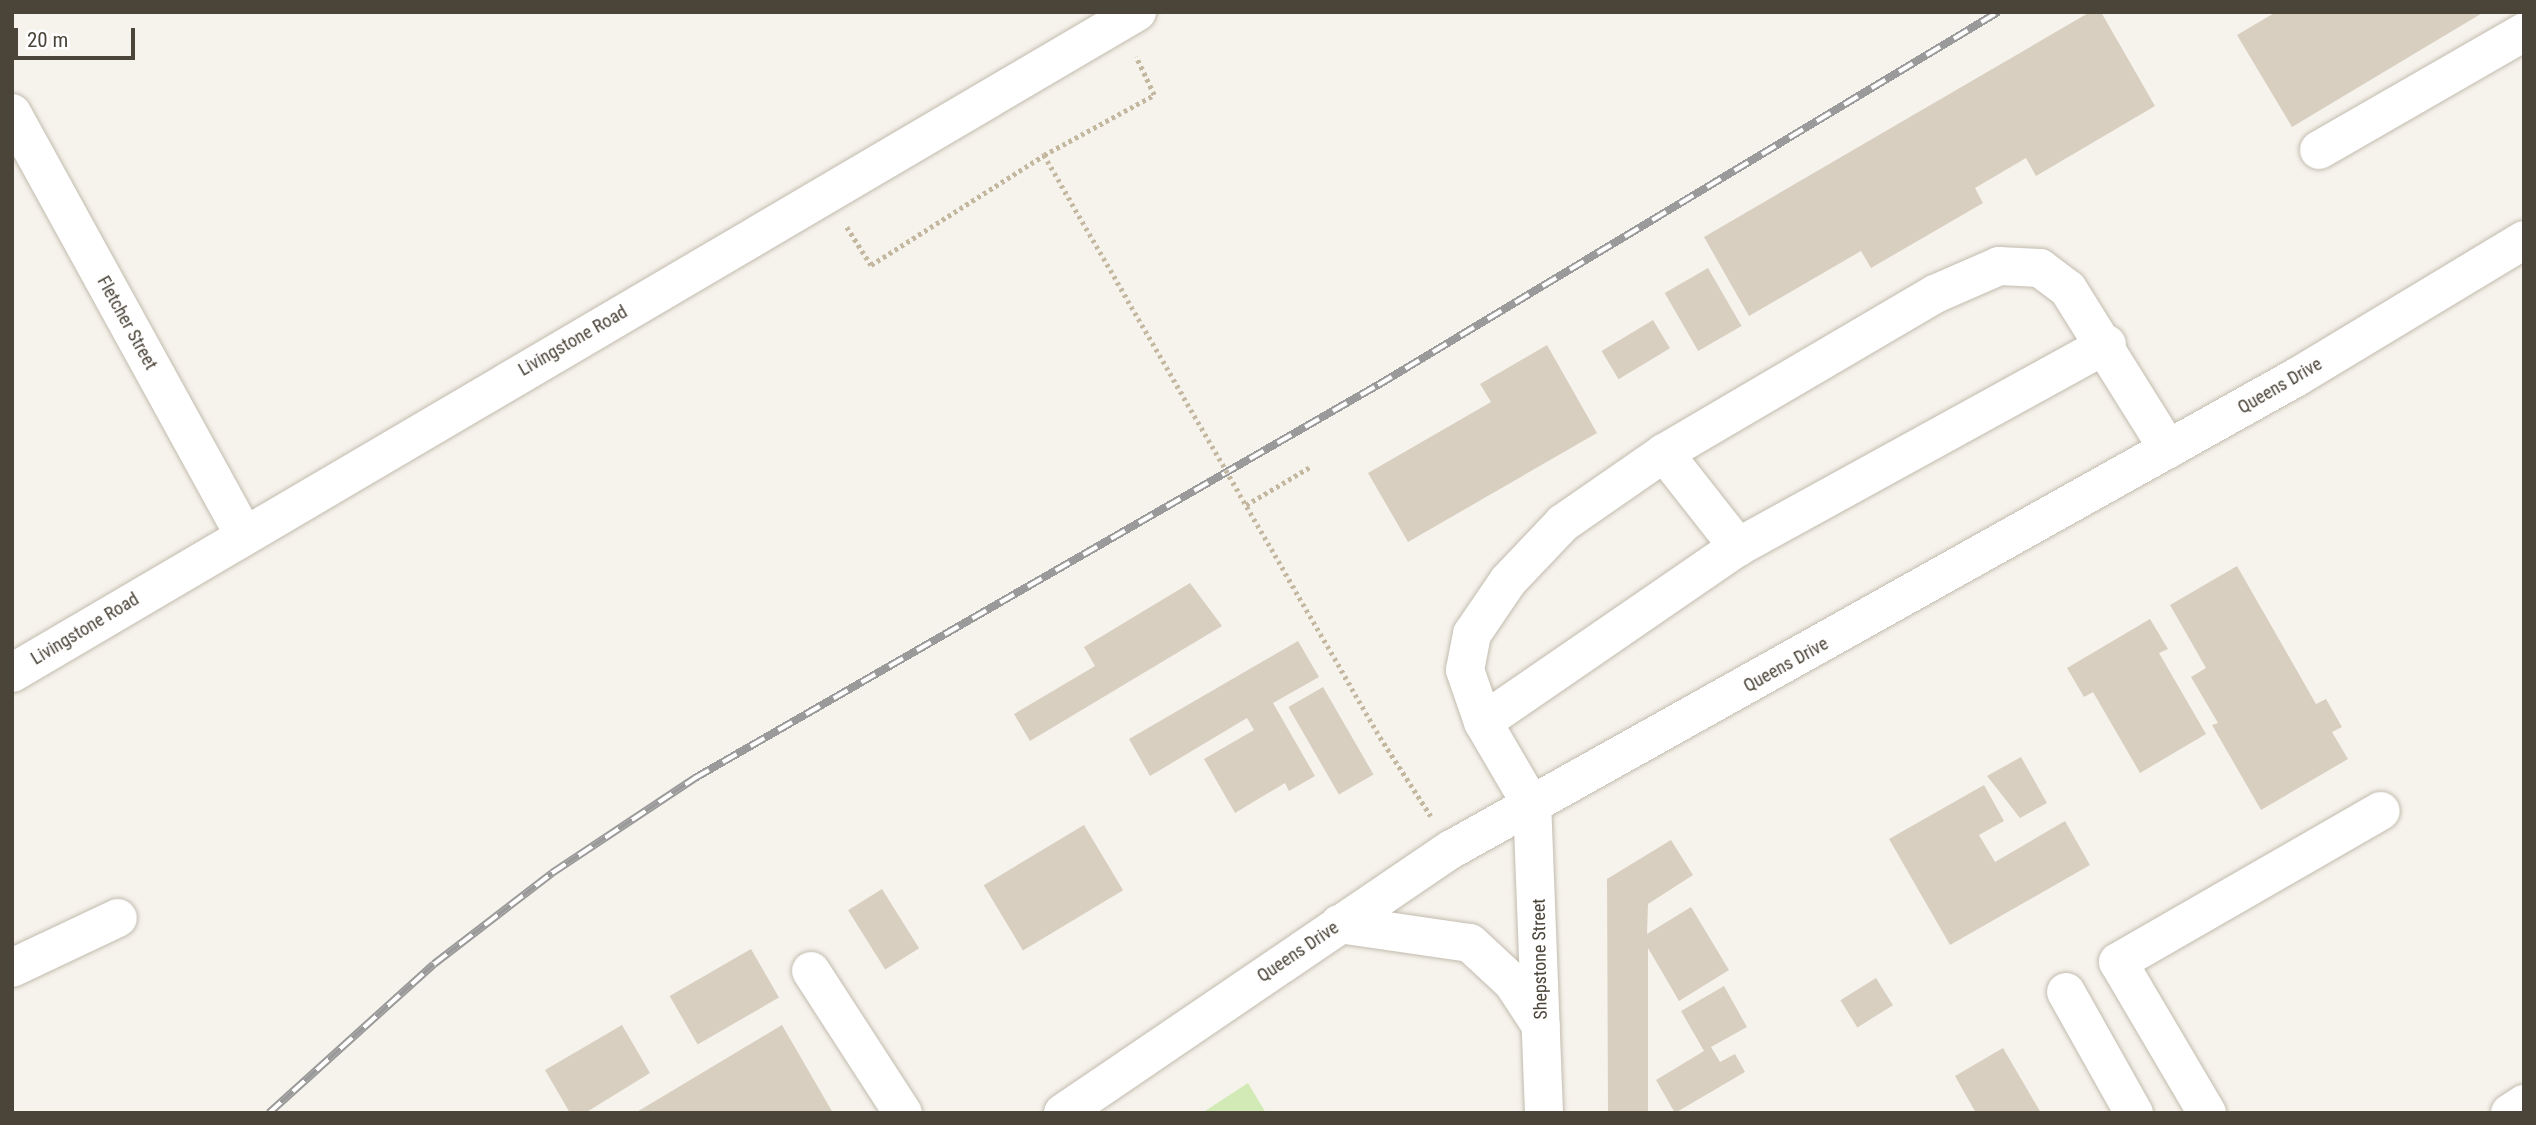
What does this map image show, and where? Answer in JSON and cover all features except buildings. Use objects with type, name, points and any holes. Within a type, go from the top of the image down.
[{"type":"street","name":"Livingstone Road","points":[[12,673],[243,533],[1137,12]]},
{"type":"street","points":[[2319,150],[2524,32]]},
{"type":"street","name":"Fletcher Street","points":[[12,113],[243,533]]},
{"type":"street","name":"Queens Drive","points":[[1063,1113],[1452,849],[2168,449],[2524,240]]},
{"type":"street","points":[[1532,806],[1483,722],[1465,670],[1480,618],[1563,523],[1664,453],[1935,294],[1999,266],[2018,262],[2057,277],[2107,344],[2168,449]]},
{"type":"street","points":[[1483,722],[1738,547],[2107,344]]},
{"type":"street","points":[[1664,453],[1738,547]]},
{"type":"street","name":"Shepstone Street","points":[[1532,806],[1544,1113]]},
{"type":"street","points":[[2207,1113],[2118,962],[2381,811]]},
{"type":"street","points":[[12,968],[118,918]]},
{"type":"street","points":[[1339,924],[1471,943],[1513,983],[1541,1026]]},
{"type":"street","points":[[811,971],[903,1113]]},
{"type":"street","points":[[2066,992],[2134,1113]]},
{"type":"street","points":[[2510,1113],[2524,1104]]},
{"type":"path","points":[[871,265],[1044,155],[1154,95]]},
{"type":"path","points":[[1044,155],[1380,737],[1452,849]]},
{"type":"path","points":[[1246,505],[1310,467]]},
{"type":"green space","points":[[1248,1083],[1266,1113],[1202,1113]]},
{"type":"railway","points":[[269,1113],[434,964],[552,873],[695,778],[1378,385],[1998,12]]}]
